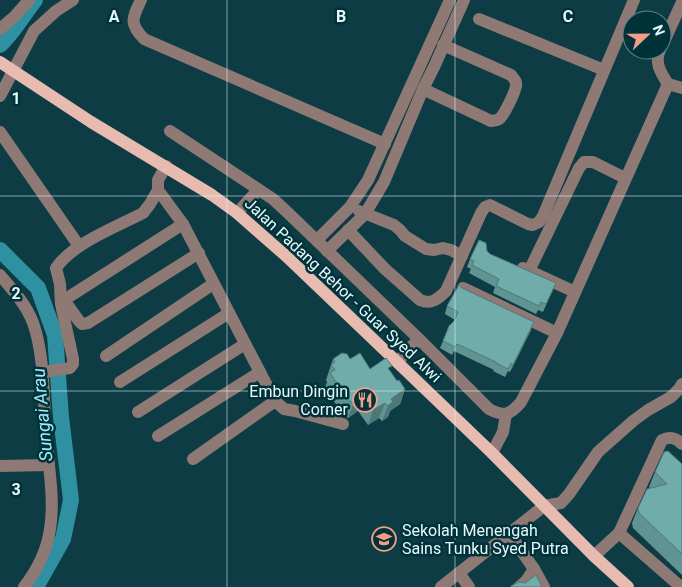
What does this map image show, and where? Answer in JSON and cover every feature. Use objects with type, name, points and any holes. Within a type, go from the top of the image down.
[{"type":"main road","name":"Jalan Padang Behor - Guar Syed Alwi","points":[[8,67],[91,122],[212,194],[237,213],[286,256],[397,362],[492,453],[594,556],[628,587]]},
{"type":"street","points":[[0,29],[29,0]]},
{"type":"street","points":[[0,96],[8,67],[34,31],[56,11],[73,0]]},
{"type":"street","points":[[141,0],[133,16],[137,32],[144,39],[385,144]]},
{"type":"street","points":[[316,240],[350,207],[368,180],[450,0]]},
{"type":"street","points":[[327,251],[365,214],[384,182],[423,89],[464,0]]},
{"type":"street","points":[[348,230],[385,269],[420,300],[426,302],[440,298],[446,291],[485,207],[490,206],[533,226],[539,222],[634,0]]},
{"type":"street","points":[[672,24],[682,2]]},
{"type":"street","points":[[479,19],[604,70]]},
{"type":"street","points":[[423,89],[491,121],[501,118],[505,112],[516,86],[516,81],[511,75],[443,46]]},
{"type":"street","points":[[657,60],[658,66],[668,84],[682,88]]},
{"type":"street","points":[[170,131],[272,199],[286,211],[489,409],[499,415],[506,414],[515,409],[521,402],[557,333],[668,84]]},
{"type":"street","points":[[0,132],[80,246]]},
{"type":"street","points":[[530,271],[584,162],[593,162],[625,178]]},
{"type":"street","points":[[166,166],[158,180],[158,190],[143,213],[80,246],[56,268],[63,299],[82,324],[88,323],[199,253]]},
{"type":"street","points":[[158,190],[183,224],[275,401],[284,409],[295,410],[343,424]]},
{"type":"street","points":[[237,213],[258,190]]},
{"type":"street","points":[[350,207],[394,225],[404,236],[426,249],[443,248],[462,256]]},
{"type":"street","points":[[45,372],[70,368],[73,364],[61,304],[63,299],[183,224]]},
{"type":"street","points":[[514,264],[575,292]]},
{"type":"street","points":[[0,275],[28,310],[35,328],[45,372],[46,433],[52,512],[50,530],[41,560],[24,587]]},
{"type":"street","points":[[106,356],[213,284]]},
{"type":"street","points":[[463,288],[557,333]]},
{"type":"street","points":[[120,382],[230,313]]},
{"type":"street","points":[[397,362],[419,339]]},
{"type":"street","points":[[138,412],[245,344]]},
{"type":"street","points":[[158,436],[260,372]]},
{"type":"street","points":[[441,587],[544,506],[561,503],[598,452],[633,421],[671,397],[682,384]]},
{"type":"street","points":[[193,460],[275,401]]},
{"type":"street","points":[[492,453],[503,432],[506,414]]},
{"type":"street","points":[[594,556],[619,533],[662,440],[667,437],[674,438],[682,444]]},
{"type":"street","points":[[657,450],[669,461]]},
{"type":"street","points":[[0,466],[49,465]]},
{"type":"street","points":[[509,533],[534,568],[544,587]]},
{"type":"street","points":[[619,533],[681,587]]},
{"type":"street","points":[[519,587],[526,581],[534,568]]},
{"type":"street","points":[[459,573],[469,587]]},
{"type":"building","points":[[479,240],[486,243],[487,251],[490,254],[556,283],[546,304],[541,302],[539,306],[496,286],[499,279],[472,265],[474,261],[470,259]]},
{"type":"building","points":[[459,285],[534,322],[513,365],[511,363],[508,369],[457,344],[455,347],[443,341],[449,326],[454,321],[458,312],[447,306]]},
{"type":"building","points":[[342,353],[347,354],[350,359],[360,353],[370,369],[386,358],[392,366],[388,368],[405,389],[391,399],[393,402],[387,406],[385,403],[373,410],[364,396],[354,403],[349,401],[330,373],[335,370],[331,365],[335,362],[333,359]]},
{"type":"building","points":[[668,451],[682,464],[682,554],[639,513],[638,508],[647,489],[667,484],[655,472],[664,452]]},
{"type":"building","points":[[536,575],[542,587],[511,587],[519,582],[525,583]]},
{"type":"waterway","name":"Sungai Arau","points":[[0,45],[35,0]]},
{"type":"waterway","name":"Sungai Arau","points":[[0,250],[38,288],[55,335],[61,417],[71,500],[63,539],[36,587]]},
{"type":"place","name":"Embun Dingin Corner","points":[[365,400]]},
{"type":"place","name":"Sekolah Menengah Sains Tunku Syed Putra","points":[[384,539]]}]
